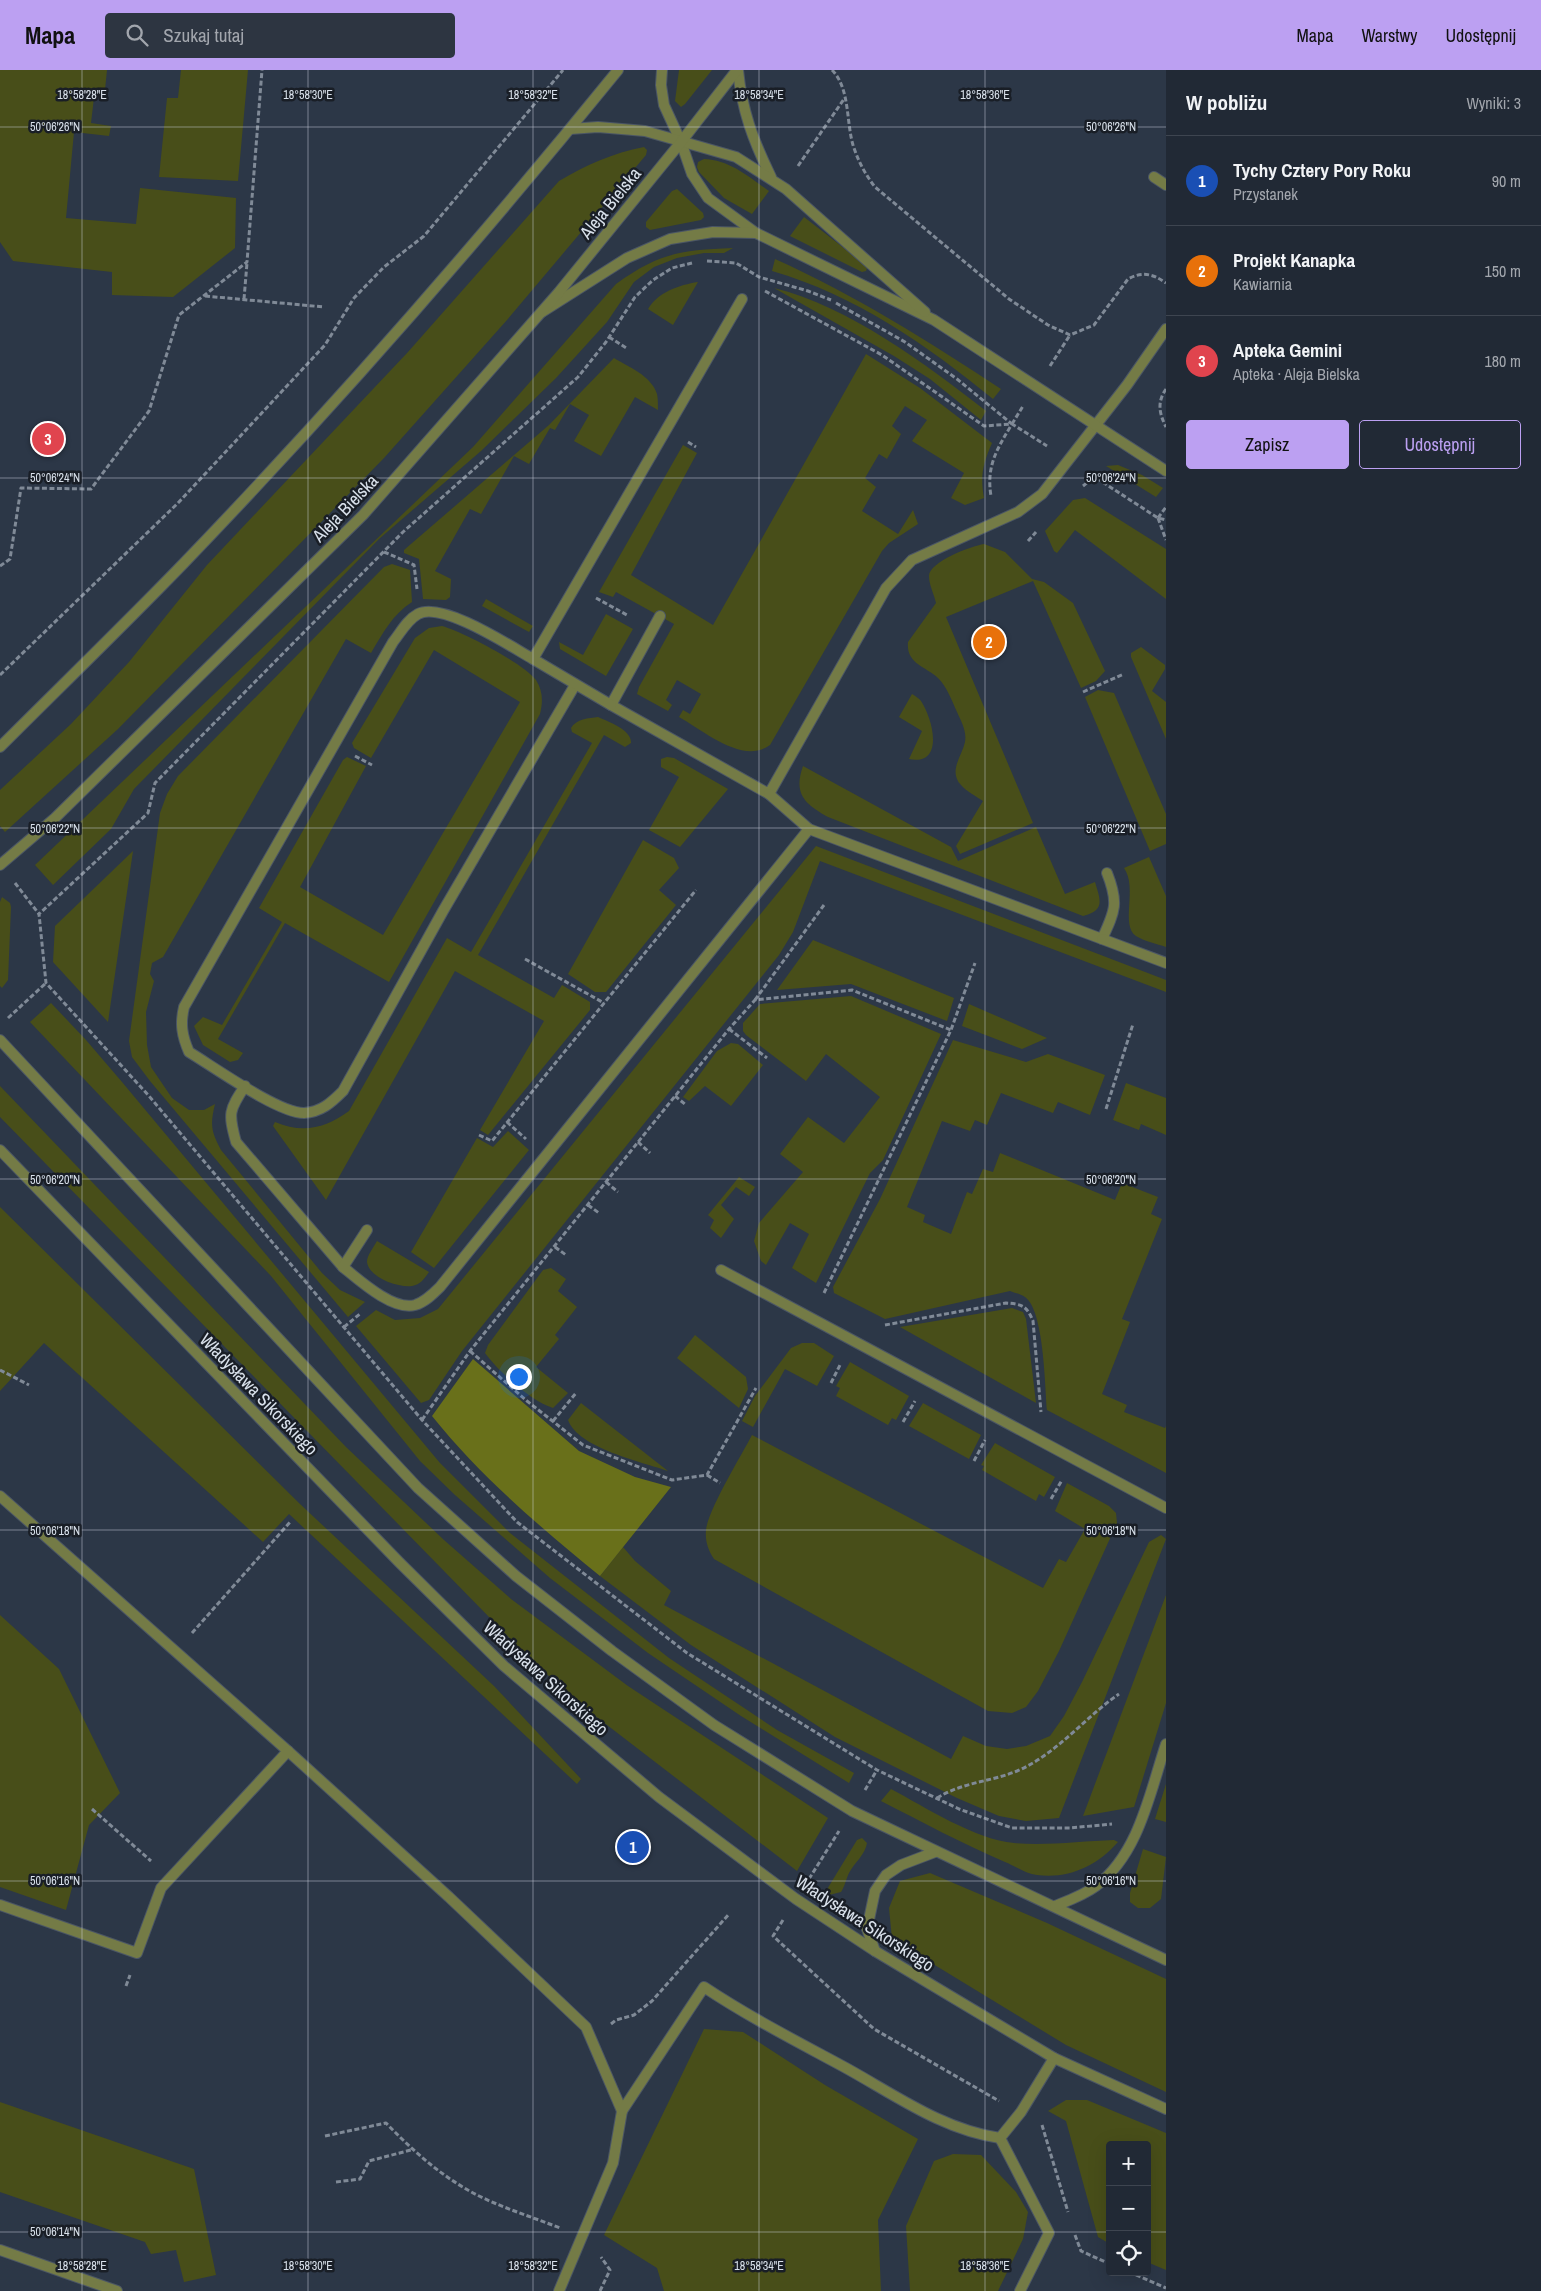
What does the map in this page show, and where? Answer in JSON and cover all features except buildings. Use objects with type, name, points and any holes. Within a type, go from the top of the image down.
[{"type":"street","points":[[0,746],[182,565],[339,397],[570,129],[618,70]]},
{"type":"street","points":[[662,70],[661,85],[664,105],[681,142],[692,174],[708,198],[756,233],[934,320],[1166,470]]},
{"type":"street","points":[[738,70],[746,118],[772,178]]},
{"type":"street","name":"Aleja Bielska","points":[[0,865],[55,818],[363,515],[540,314],[738,70]]},
{"type":"street","points":[[570,129],[598,127],[636,130],[736,157],[772,178],[934,320]]},
{"type":"street","points":[[1154,177],[1166,185]]},
{"type":"street","points":[[540,314],[627,258],[670,239],[713,232],[756,233]]},
{"type":"street","points":[[533,659],[742,299]]},
{"type":"street","points":[[770,794],[893,578],[912,560],[1018,512],[1032,503],[1054,481],[1166,329]]},
{"type":"street","points":[[575,685],[443,911],[343,1091],[328,1107],[304,1113],[282,1108],[189,1052],[182,1037],[180,1022],[184,1007],[393,642],[410,620],[420,613],[433,611],[451,614],[770,794],[809,829],[1166,963]]},
{"type":"street","points":[[611,705],[660,616]]},
{"type":"street","points":[[245,1086],[231,1107],[231,1123],[236,1142],[343,1268],[367,1286],[399,1304],[414,1305],[429,1298],[440,1287],[809,829]]},
{"type":"street","points":[[1102,939],[1116,901],[1114,889],[1107,873]]},
{"type":"street","points":[[0,1040],[418,1488],[516,1576],[612,1651],[714,1725],[852,1811],[1166,1960]]},
{"type":"street","name":"Władysława Sikorskiego","points":[[0,1150],[399,1562],[504,1666],[659,1797],[796,1899],[875,1951],[1054,2058],[1166,2109]]},
{"type":"street","points":[[343,1268],[367,1230]]},
{"type":"street","points":[[721,1270],[1166,1508]]},
{"type":"street","points":[[0,1496],[288,1751],[449,1897],[586,2027],[622,2111]]},
{"type":"street","points":[[1055,1906],[1081,1896],[1096,1886],[1110,1874],[1124,1857],[1136,1832],[1166,1744]]},
{"type":"street","points":[[0,1905],[137,1953],[161,1888],[288,1751]]},
{"type":"street","points":[[875,1951],[867,1929],[876,1891],[886,1875],[901,1865],[935,1852]]},
{"type":"street","points":[[559,2291],[583,2239],[613,2163],[622,2111],[704,1987],[742,2012],[939,2120],[976,2135],[1000,2138]]},
{"type":"street","points":[[1000,2138],[1021,2112],[1054,2058]]},
{"type":"street","points":[[1000,2138],[1049,2233],[1020,2291]]},
{"type":"street","points":[[0,2250],[117,2291]]},
{"type":"path","points":[[244,299],[262,70]]},
{"type":"path","points":[[0,675],[178,503],[325,346],[354,298],[384,266],[424,236],[563,70]]},
{"type":"path","points":[[832,70],[841,81],[853,144],[862,170],[875,187],[1009,299],[1048,325],[1070,335]]},
{"type":"path","points":[[804,155],[844,98]]},
{"type":"path","points":[[703,260],[736,263],[759,277],[808,290],[834,302],[905,342],[957,379],[1012,424]]},
{"type":"path","points":[[0,566],[10,559],[21,488],[91,489],[149,411],[179,315],[247,262]]},
{"type":"path","points":[[39,914],[148,813],[155,783],[384,552],[578,377],[609,337],[635,298],[652,280],[672,268],[695,262]]},
{"type":"path","points":[[1057,356],[1070,335],[1094,325],[1128,278],[1150,274],[1166,283]]},
{"type":"path","points":[[759,277],[765,291],[882,355],[984,426],[1012,424]]},
{"type":"path","points":[[204,296],[324,307]]},
{"type":"path","points":[[609,337],[628,349]]},
{"type":"path","points":[[1166,388],[1159,405],[1166,427]]},
{"type":"path","points":[[999,497],[992,500],[988,481],[991,464],[1012,424]]},
{"type":"path","points":[[1044,455],[1048,446]]},
{"type":"path","points":[[1158,518],[1166,507]]},
{"type":"path","points":[[1158,518],[1166,520]]},
{"type":"path","points":[[1158,518],[1166,540]]},
{"type":"path","points":[[384,552],[414,565],[420,613]]},
{"type":"path","points":[[591,596],[627,615]]},
{"type":"path","points":[[1083,692],[1124,674]]},
{"type":"path","points":[[0,865],[39,914],[46,983],[149,1096],[422,1420],[517,1522],[687,1653],[877,1770],[959,1809],[1012,1828],[1070,1828],[1113,1824]]},
{"type":"path","points":[[480,1135],[492,1141],[696,890]]},
{"type":"path","points":[[422,1420],[470,1351],[729,1029],[755,1000],[824,905]]},
{"type":"path","points":[[525,959],[604,1003]]},
{"type":"path","points":[[824,1293],[951,1030],[975,963]]},
{"type":"path","points":[[7,1019],[46,983]]},
{"type":"path","points":[[755,1000],[852,990],[951,1030]]},
{"type":"path","points":[[1106,1109],[1133,1024]]},
{"type":"path","points":[[729,1029],[768,1058]]},
{"type":"path","points":[[675,1096],[686,1105]]},
{"type":"path","points":[[507,1122],[524,1137]]},
{"type":"path","points":[[638,1142],[650,1152]]},
{"type":"path","points":[[606,1182],[618,1192]]},
{"type":"path","points":[[588,1205],[599,1213]]},
{"type":"path","points":[[555,1247],[566,1256]]},
{"type":"path","points":[[885,1325],[1006,1303],[1022,1304],[1029,1309],[1033,1320],[1041,1413]]},
{"type":"path","points":[[470,1351],[527,1401],[583,1445],[642,1470],[672,1480],[706,1475],[720,1484]]},
{"type":"path","points":[[831,1383],[845,1355]]},
{"type":"path","points":[[0,1370],[29,1385]]},
{"type":"path","points":[[706,1475],[756,1388]]},
{"type":"path","points":[[553,1421],[576,1392]]},
{"type":"path","points":[[903,1422],[917,1396]]},
{"type":"path","points":[[974,1461],[988,1436]]},
{"type":"path","points":[[1051,1499],[1063,1477]]},
{"type":"path","points":[[176,1652],[291,1521]]},
{"type":"path","points":[[937,1799],[953,1788],[1017,1771],[1048,1754],[1095,1711],[1119,1694]]},
{"type":"path","points":[[877,1770],[773,1936],[874,2029],[1042,2124],[1070,2215]]},
{"type":"path","points":[[92,1809],[170,1878]]},
{"type":"path","points":[[591,2039],[616,2020],[634,2015],[652,2001],[729,1914]]},
{"type":"path","points":[[325,2136],[386,2123],[411,2150],[450,2179],[478,2195],[583,2239]]},
{"type":"path","points":[[336,2182],[360,2179],[369,2161],[411,2150]]},
{"type":"path","points":[[1075,2233],[1081,2251],[1106,2262]]},
{"type":"path","points":[[1138,2276],[1166,2288]]},
{"type":"green space","points":[[0,70],[107,70],[105,90],[95,89],[91,123],[111,126],[109,136],[74,132],[66,218],[136,224],[140,188],[236,198],[235,248],[173,297],[112,295],[112,272],[13,261],[0,242]]},
{"type":"green space","points":[[181,70],[248,70],[238,181],[159,177],[167,98],[178,98]]},
{"type":"green space","points":[[679,70],[712,70],[681,107],[675,101]]},
{"type":"green space","points":[[644,147],[647,150],[646,155],[507,320],[384,458],[118,729],[5,832],[0,826],[0,790],[71,724],[129,662],[207,565],[408,352],[559,181],[600,160]]},
{"type":"green space","points":[[704,159],[722,162],[731,166],[769,191],[752,214],[724,198],[699,172],[698,162]]},
{"type":"green space","points":[[677,189],[703,213],[704,217],[701,220],[650,230],[646,227],[646,222],[672,191]]},
{"type":"green space","points":[[804,217],[862,262],[867,268],[866,271],[862,272],[790,236]]},
{"type":"green space","points":[[733,248],[724,253],[704,253],[677,258],[654,267],[634,282],[607,322],[556,378],[481,451],[379,539],[134,789],[111,829],[53,885],[35,865],[473,447],[616,284],[645,266],[671,255],[699,250]]},
{"type":"green space","points":[[775,259],[862,303],[1001,389],[993,399],[916,341],[889,324],[832,294],[803,281],[772,271]]},
{"type":"green space","points":[[698,282],[673,325],[648,309],[657,298],[670,290]]},
{"type":"green space","points":[[774,288],[830,308],[858,322],[912,356],[986,411],[981,420],[930,379],[894,356]]},
{"type":"green space","points":[[866,354],[920,388],[992,443],[983,470],[984,498],[965,505],[951,498],[964,473],[912,441],[927,420],[905,406],[892,426],[901,434],[887,459],[879,454],[865,478],[876,487],[862,511],[898,534],[913,510],[918,524],[889,543],[882,551],[770,745],[759,750],[736,749],[724,744],[679,717],[683,710],[690,714],[701,694],[677,680],[666,700],[672,705],[668,711],[637,694],[639,687],[674,624],[616,592],[613,597],[599,592],[683,445],[697,453],[631,575],[713,625]]},
{"type":"green space","points":[[614,358],[638,372],[650,382],[657,394],[658,410],[635,397],[601,456],[574,441],[589,415],[570,404],[555,430],[550,428],[529,464],[514,456],[481,514],[470,509],[435,571],[451,579],[450,597],[446,600],[423,599],[419,559],[404,553],[404,550],[549,425]]},
{"type":"green space","points":[[1118,465],[1142,475],[1163,488],[1156,497],[1106,466]]},
{"type":"green space","points":[[1085,498],[1166,549],[1166,599],[1075,530],[1057,553],[1054,551],[1045,531],[1073,500]]},
{"type":"green space","points":[[984,544],[1005,552],[1032,579],[1044,582],[1073,603],[1105,671],[1096,681],[1081,688],[1033,581],[946,617],[1033,823],[960,854],[956,846],[983,801],[966,790],[957,780],[956,769],[965,742],[965,734],[951,699],[938,678],[913,660],[908,649],[908,642],[936,603],[929,579],[931,571],[943,560]]},
{"type":"green space","points":[[392,564],[410,570],[412,602],[393,619],[371,653],[346,639],[163,957],[152,963],[150,974],[154,981],[146,1012],[147,1045],[151,1067],[172,1098],[189,1110],[204,1110],[215,1104],[212,1128],[221,1150],[322,1273],[340,1290],[365,1302],[348,1317],[150,1081],[132,1057],[129,1041],[160,813],[167,794],[178,776],[384,567]]},
{"type":"green space","points":[[486,599],[533,626],[529,632],[482,606]]},
{"type":"green space","points":[[606,614],[633,629],[606,676],[560,649],[559,642],[583,655]]},
{"type":"green space","points":[[442,626],[492,649],[529,673],[536,680],[541,692],[540,714],[389,982],[285,923],[218,1039],[243,1053],[238,1060],[230,1062],[203,1045],[194,1026],[203,1017],[222,1025],[282,922],[259,908],[343,760],[347,757],[366,766],[300,887],[383,935],[520,702],[434,650],[371,758],[354,748],[352,743],[415,638],[429,628]]},
{"type":"green space","points":[[1141,647],[1165,665],[1165,669],[1152,691],[1166,702],[1166,739],[1131,657],[1131,653]]},
{"type":"green space","points":[[1098,690],[1114,693],[1166,814],[1166,844],[1150,851],[1085,697]]},
{"type":"green space","points":[[912,694],[921,701],[932,729],[932,748],[928,755],[920,759],[909,759],[922,731],[899,717]]},
{"type":"green space","points":[[598,717],[624,730],[628,734],[631,743],[625,747],[604,735],[478,955],[554,998],[562,985],[590,1002],[590,1010],[488,1135],[480,1130],[544,1021],[455,971],[326,1200],[273,1126],[275,1122],[295,1128],[314,1127],[332,1122],[349,1111],[447,938],[471,952],[592,743],[572,732],[571,728],[579,721]]},
{"type":"green space","points":[[667,757],[674,758],[728,789],[680,847],[649,830],[679,777],[661,767],[661,759]]},
{"type":"green space","points":[[803,766],[951,847],[958,861],[1036,827],[1065,894],[1095,882],[1100,903],[1095,911],[1083,916],[828,817],[807,803],[800,791],[799,784]]},
{"type":"green space","points":[[643,840],[674,858],[679,868],[659,890],[676,905],[606,992],[595,992],[568,974]]},
{"type":"green space","points":[[816,846],[1166,980],[1166,992],[820,861],[793,932],[779,955],[462,1351],[429,1400],[421,1403],[356,1326],[376,1310],[395,1320],[420,1318],[438,1309]]},
{"type":"green space","points":[[133,851],[108,1022],[53,962],[55,926]]},
{"type":"green space","points":[[1149,857],[1166,896],[1166,947],[1136,936],[1131,931],[1129,924],[1130,886],[1124,868]]},
{"type":"green space","points":[[2,897],[10,903],[11,907],[8,980],[2,988],[0,986],[0,902]]},
{"type":"green space","points":[[813,940],[954,998],[947,1021],[851,984],[777,990]]},
{"type":"green space","points":[[851,996],[941,1034],[883,1160],[870,1173],[816,1283],[792,1268],[809,1234],[790,1223],[766,1265],[761,1261],[754,1241],[759,1223],[803,1172],[780,1154],[808,1117],[844,1143],[880,1097],[826,1054],[806,1081],[746,1035],[743,1031],[743,1023],[760,1004]]},
{"type":"green space","points":[[51,1003],[122,1082],[440,1463],[510,1533],[669,1658],[777,1730],[854,1773],[849,1783],[741,1716],[648,1653],[550,1578],[455,1495],[420,1461],[271,1276],[30,1022]]},
{"type":"green space","points":[[969,1004],[1047,1038],[1022,1049],[962,1026]]},
{"type":"green space","points":[[953,1040],[1026,1062],[1048,1054],[1105,1075],[1090,1115],[1058,1102],[1053,1113],[1001,1093],[987,1125],[975,1120],[970,1131],[942,1121],[907,1207],[925,1215],[923,1222],[951,1234],[967,1192],[972,1194],[983,1169],[993,1172],[1000,1153],[1115,1200],[1122,1183],[1158,1197],[1151,1214],[1162,1219],[1122,1319],[1130,1322],[1102,1394],[1127,1405],[1124,1412],[1165,1428],[1166,1426],[1166,1473],[1047,1410],[1040,1332],[1031,1305],[1025,1297],[1010,1291],[885,1319],[834,1293],[833,1287],[880,1199]]},
{"type":"green space","points":[[731,1043],[738,1044],[763,1065],[731,1106],[705,1086],[689,1101],[683,1097],[717,1051]]},
{"type":"green space","points":[[1126,1083],[1166,1098],[1166,1135],[1141,1124],[1139,1130],[1113,1120]]},
{"type":"green space","points":[[0,1086],[346,1447],[444,1540],[511,1599],[628,1686],[828,1818],[797,1871],[594,1715],[535,1664],[0,1117]]},
{"type":"green space","points":[[508,1131],[529,1150],[434,1268],[411,1252],[477,1138],[493,1147]]},
{"type":"green space","points":[[739,1177],[755,1187],[749,1196],[736,1187],[721,1205],[734,1219],[721,1238],[710,1228],[714,1220],[708,1215]]},
{"type":"green space","points":[[0,1207],[300,1504],[494,1686],[581,1779],[577,1784],[289,1514],[263,1542],[44,1343],[0,1391]]},
{"type":"green space","points":[[377,1241],[429,1272],[420,1283],[412,1286],[385,1281],[373,1273],[367,1262],[369,1254]]},
{"type":"green space","points":[[551,1268],[566,1279],[558,1291],[577,1307],[555,1335],[559,1339],[536,1367],[568,1393],[553,1408],[535,1399],[516,1385],[498,1369],[485,1353],[488,1345],[543,1270]]},
{"type":"green space","points":[[1012,1308],[1023,1312],[1026,1319],[1036,1403],[900,1327]]},
{"type":"green space","points":[[695,1335],[746,1377],[748,1389],[739,1408],[677,1358]]},
{"type":"green space","points":[[802,1343],[814,1343],[834,1356],[817,1386],[785,1369],[753,1427],[742,1421],[755,1396],[791,1348]]},
{"type":"green space","points":[[473,1359],[579,1451],[635,1477],[671,1487],[600,1576],[533,1520],[491,1481],[432,1416]]},
{"type":"green space","points":[[850,1362],[909,1396],[896,1420],[892,1418],[888,1425],[836,1396],[840,1388],[836,1386]]},
{"type":"green space","points":[[581,1403],[668,1471],[612,1453],[584,1439],[574,1430],[568,1420]]},
{"type":"green space","points":[[923,1403],[981,1435],[969,1459],[909,1426]]},
{"type":"green space","points":[[752,1435],[1043,1588],[1059,1559],[1066,1562],[1085,1529],[1055,1511],[1067,1483],[1109,1506],[1116,1513],[1117,1523],[1059,1651],[1038,1691],[1026,1707],[1012,1713],[988,1711],[714,1559],[707,1542],[706,1530],[708,1521]]},
{"type":"green space","points":[[995,1443],[1055,1477],[1044,1497],[1039,1494],[1036,1501],[982,1470],[984,1466],[981,1465]]},
{"type":"green space","points":[[1161,1535],[1166,1539],[1059,1818],[1026,1821],[999,1816],[957,1798],[835,1737],[691,1645],[600,1576],[623,1547],[635,1561],[671,1591],[664,1605],[951,1759],[963,1736],[986,1746],[1007,1749],[1026,1746],[1050,1736],[1064,1716],[1082,1682],[1149,1542]]},
{"type":"green space","points":[[1166,1595],[1166,1703],[1134,1807],[1083,1816]]},
{"type":"green space","points":[[0,1615],[59,1669],[120,1793],[89,1825],[66,1910],[0,1887]]},
{"type":"green space","points":[[1166,1784],[1166,1822],[1155,1819]]},
{"type":"green space","points":[[891,1789],[951,1822],[999,1841],[1039,1844],[1114,1840],[1118,1842],[1101,1858],[1082,1869],[1060,1875],[1033,1874],[958,1840],[881,1801]]},
{"type":"green space","points":[[862,1838],[867,1843],[866,1847],[849,1873],[841,1892],[829,1895],[826,1891],[857,1840]]},
{"type":"green space","points":[[1143,1849],[1166,1857],[1161,1899],[1150,1908],[1138,1908],[1130,1902],[1130,1893]]},
{"type":"green space","points":[[930,1873],[1047,1923],[1166,1979],[1166,2092],[1066,2045],[892,1939],[889,1908],[900,1881]]},
{"type":"green space","points":[[704,2029],[743,2032],[825,2085],[918,2139],[878,2220],[881,2291],[664,2291],[657,2268],[604,2235]]},
{"type":"green space","points":[[1066,2100],[1087,2100],[1166,2133],[1166,2270],[1151,2264],[1151,2141],[1106,2141],[1106,2242],[1098,2237],[1066,2121],[1048,2111]]},
{"type":"green space","points":[[0,2102],[194,2169],[216,2275],[184,2282],[176,2250],[151,2254],[145,2242],[0,2192]]},
{"type":"green space","points":[[953,2154],[981,2155],[1016,2192],[1028,2212],[1023,2239],[998,2291],[910,2291],[906,2226],[934,2161]]},
{"type":"place","name":"Apteka Gemini","points":[[48,439]]},
{"type":"place","name":"Projekt Kanapka","points":[[989,642]]},
{"type":"place","name":"Tychy Cztery Pory Roku","points":[[633,1847]]}]
